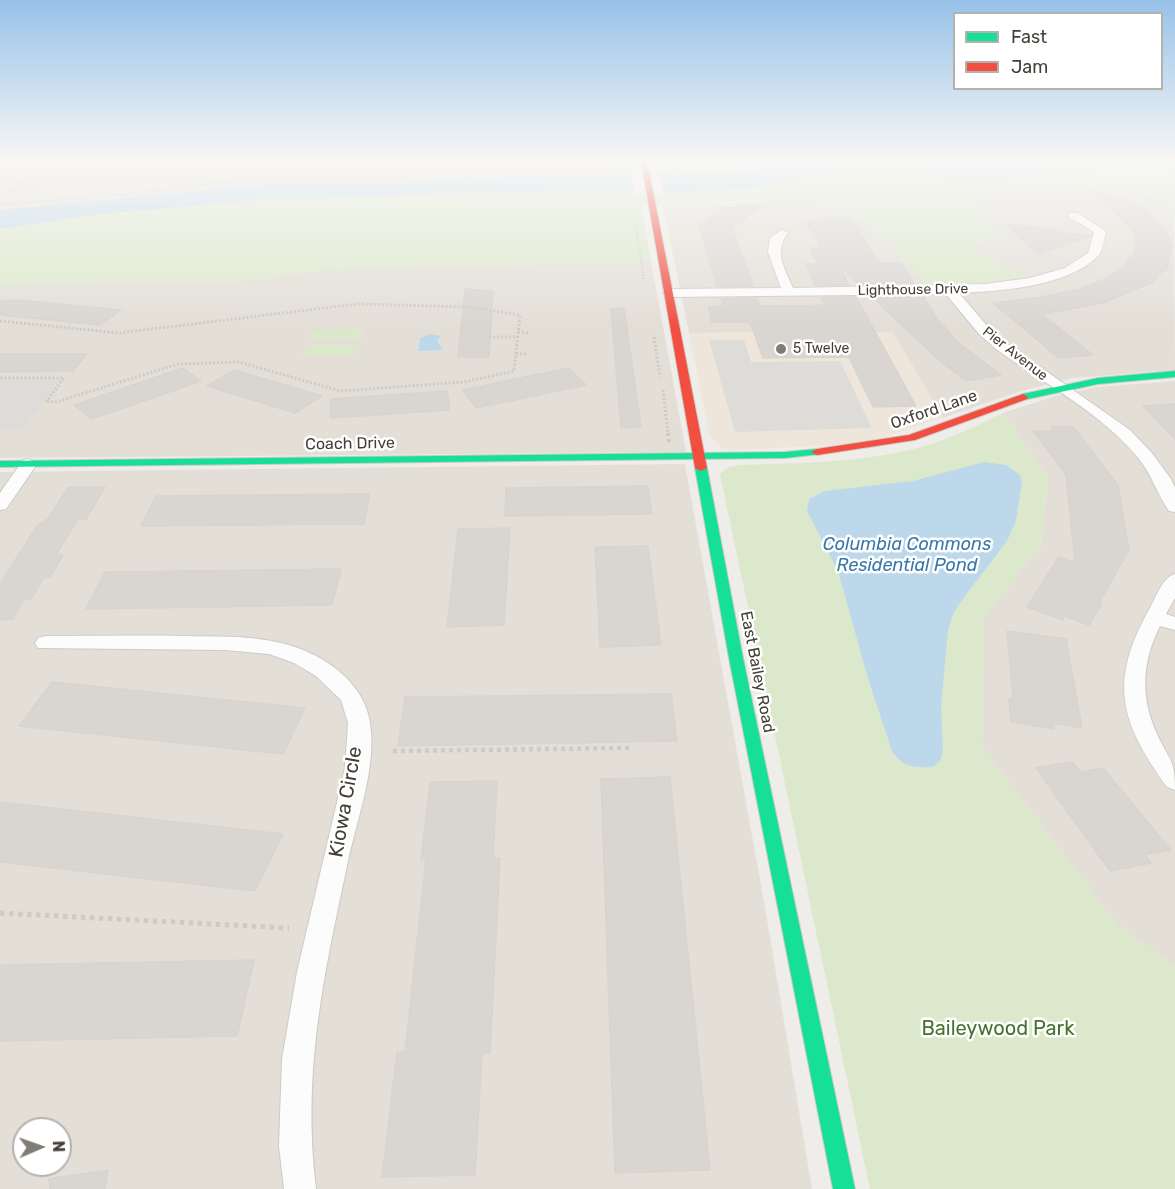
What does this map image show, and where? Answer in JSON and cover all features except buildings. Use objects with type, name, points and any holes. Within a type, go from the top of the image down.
[{"type":"street","name":"East Bailey Road","points":[[655,216],[739,670],[844,1189]]},
{"type":"street","name":"Lighthouse Drive","points":[[669,293],[950,291],[1031,282],[1059,274],[1091,256],[1101,237],[1097,228],[1076,216]]},
{"type":"street","points":[[782,233],[774,237],[772,246],[789,292]]},
{"type":"street","name":"Pier Avenue","points":[[950,291],[984,331],[1033,371],[1122,432],[1170,482],[1175,507]]},
{"type":"street","name":"Oxford Lane","points":[[701,457],[785,455],[887,443],[942,429],[1023,397],[1059,387],[1104,379],[1175,375]]},
{"type":"street","name":"Coach Drive","points":[[0,464],[701,457]]},
{"type":"street","points":[[0,505],[29,464]]},
{"type":"street","points":[[1175,580],[1166,620],[1139,650],[1133,682],[1141,723],[1152,747],[1175,781]]},
{"type":"street","name":"Kiowa Circle","points":[[45,643],[185,643],[272,648],[311,661],[334,677],[357,713],[360,724],[355,771],[298,1047],[294,1113],[300,1189]]},
{"type":"path","points":[[0,321],[119,333],[357,304],[469,307],[519,315],[514,371],[464,382],[340,391],[239,362],[178,364],[56,402],[47,401],[64,378],[0,378]]},
{"type":"path","points":[[518,332],[528,333]]},
{"type":"path","points":[[489,338],[517,337]]},
{"type":"path","points":[[516,354],[527,354]]},
{"type":"path","points":[[393,751],[630,748]]},
{"type":"path","points":[[0,913],[289,928]]},
{"type":"shaded area","points":[[665,216],[1174,216],[1175,370],[1072,378],[1018,392],[943,418],[892,332],[689,333]]},
{"type":"shaded area","points":[[651,261],[686,452],[0,458],[0,285],[251,280],[323,270]]},
{"type":"shaded area","points":[[893,332],[943,418],[884,437],[832,445],[735,450],[721,448],[710,437],[689,333]]},
{"type":"shaded area","points":[[709,340],[744,340],[751,362],[840,361],[872,428],[735,432]]},
{"type":"shaded area","points":[[0,379],[62,380],[23,430],[0,430]]},
{"type":"shaded area","points":[[1175,381],[1175,966],[1117,925],[982,747],[983,617],[1041,545],[1048,478],[1003,413],[1052,397],[1096,387]]},
{"type":"shaded area","points":[[685,464],[766,913],[812,1189],[0,1189],[0,472]]},
{"type":"green space","points":[[22,216],[644,216],[651,261],[323,270],[251,280],[0,285],[0,219]]},
{"type":"green space","points":[[852,216],[982,216],[999,232],[972,250],[1031,278],[1000,283],[926,287],[909,263],[886,240]]},
{"type":"green space","points":[[364,329],[361,339],[309,340],[313,330]]},
{"type":"green space","points":[[307,345],[360,345],[356,356],[302,356]]},
{"type":"green space","name":"Baileywood Park","points":[[1003,413],[1048,478],[1041,545],[983,618],[982,747],[1117,925],[1175,966],[1175,1189],[870,1189],[720,474],[729,467],[741,465],[832,461],[899,452],[942,440]]},
{"type":"water","points":[[0,216],[84,216],[0,229]]},
{"type":"water","points":[[430,334],[441,336],[437,341],[443,350],[418,351],[420,338]]},
{"type":"water","name":"Columbia Commons Residential Pond","points":[[984,462],[1006,465],[1020,475],[1022,482],[1016,520],[1007,541],[954,612],[948,630],[941,707],[943,751],[940,761],[933,767],[910,765],[900,760],[892,751],[867,675],[838,571],[807,511],[809,499],[825,491],[913,481]]},
{"type":"traffic: fast","points":[[1023,397],[1098,381],[1175,374]]},
{"type":"traffic: fast","points":[[0,464],[785,455],[817,452]]},
{"type":"traffic: fast","points":[[701,468],[736,658],[844,1189]]},
{"type":"traffic: jam","points":[[654,216],[701,468]]},
{"type":"traffic: jam","points":[[817,452],[911,438],[1023,397]]},
{"type":"place","name":"5 Twelve","points":[[781,349]]}]
